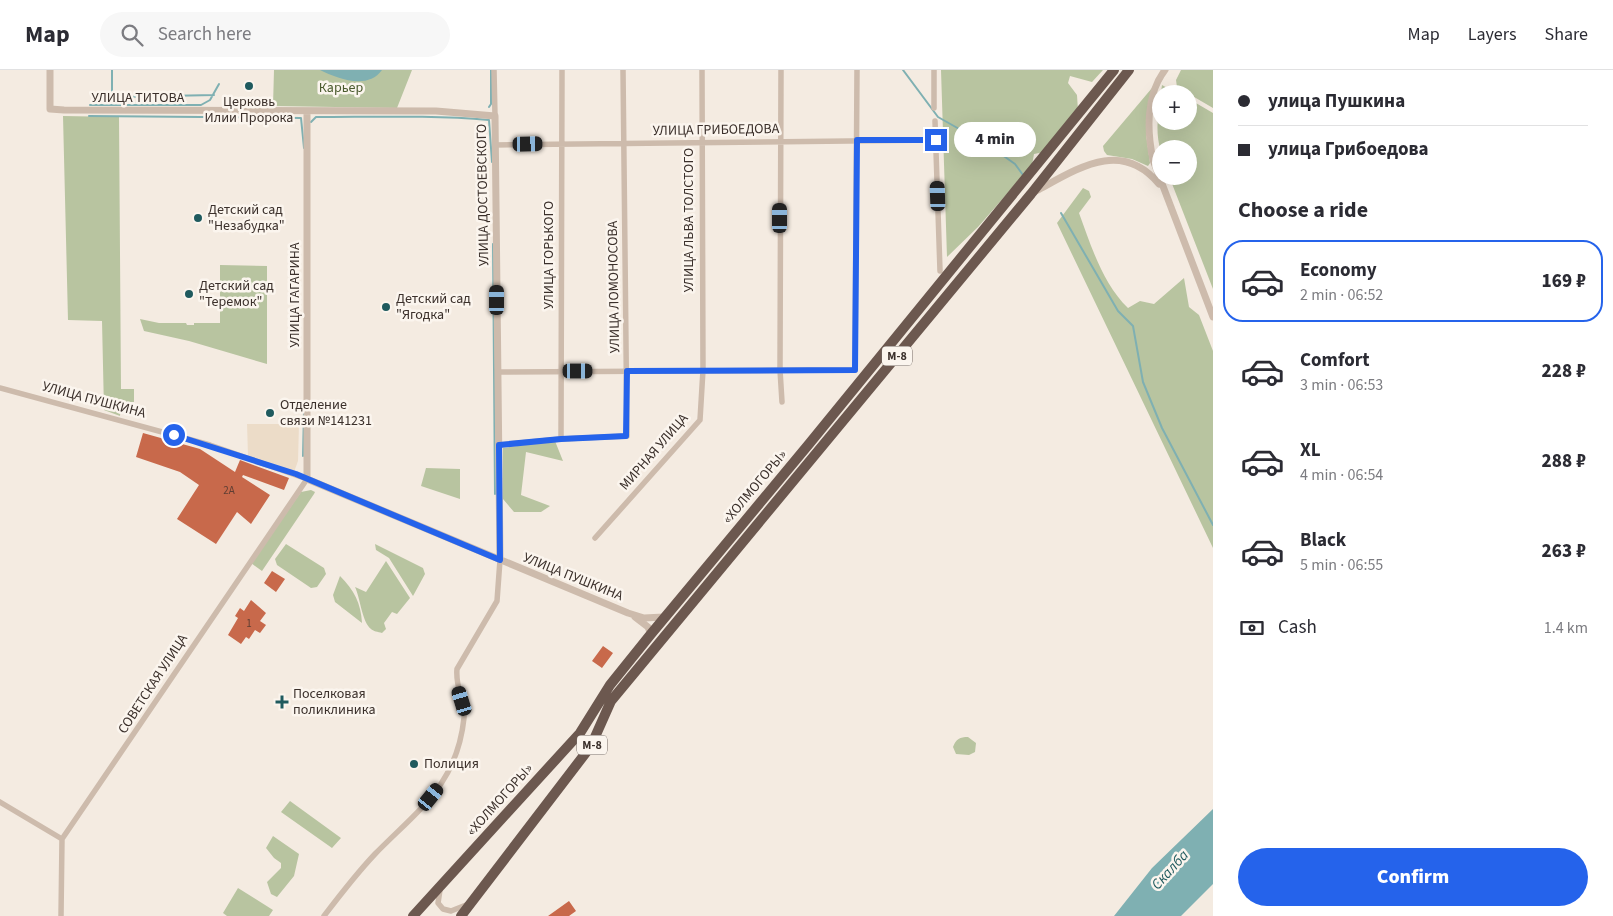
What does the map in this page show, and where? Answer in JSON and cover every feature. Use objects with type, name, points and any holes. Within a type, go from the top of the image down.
[{"type":"highway","name":"«ХОЛМОГОРЫ»","points":[[413,916],[580,733],[610,685],[650,634],[1114,70]]},
{"type":"highway","name":"«ХОЛМОГОРЫ»","points":[[461,916],[591,746],[611,701],[1031,194],[1129,70]]},
{"type":"street","name":"УЛИЦА ТИТОВА","points":[[50,70],[50,109],[308,112],[436,111],[495,116]]},
{"type":"street","name":"УЛИЦА ДОСТОЕВСКОГО","points":[[494,70],[500,560]]},
{"type":"street","name":"УЛИЦА ГОРЬКОГО","points":[[561,439],[562,70]]},
{"type":"street","name":"УЛИЦА ЛОМОНОСОВА","points":[[499,445],[561,439],[626,436],[627,371],[623,70]]},
{"type":"street","name":"УЛИЦА ЛЬВА ТОЛСТОГО","points":[[702,70],[702,370]]},
{"type":"street","points":[[781,70],[780,370],[782,402]]},
{"type":"street","points":[[498,372],[855,370],[857,70]]},
{"type":"street","points":[[934,70],[934,108]]},
{"type":"street","points":[[1165,70],[1155,88],[1149,116],[1149,140],[1153,160],[1213,317]]},
{"type":"street","name":"УЛИЦА ГАГАРИНА","points":[[307,479],[308,112]]},
{"type":"street","points":[[935,121],[940,270]]},
{"type":"street","name":"УЛИЦА ГРИБОЕДОВА","points":[[495,145],[936,140]]},
{"type":"street","points":[[1031,194],[1082,166],[1110,160],[1141,166],[1150,172],[1164,190]]},
{"type":"street","name":"МИРНАЯ УЛИЦА","points":[[595,538],[700,420],[702,370]]},
{"type":"street","name":"УЛИЦА ПУШКИНА","points":[[0,388],[210,444],[307,479],[628,613]]},
{"type":"street","name":"СОВЕТСКАЯ УЛИЦА","points":[[62,839],[307,479]]},
{"type":"street","points":[[324,916],[373,856],[422,809],[441,785],[451,768],[460,743],[464,715],[456,681],[456,669],[497,601],[500,560]]},
{"type":"street","points":[[628,613],[644,618],[664,617]]},
{"type":"street","points":[[628,613],[642,621],[648,627],[650,634]]},
{"type":"street","points":[[0,802],[62,839],[61,916]]},
{"type":"street","points":[[444,881],[438,898],[438,903],[443,909],[457,910],[472,902]]},
{"type":"green space","name":"Карьер","points":[[274,70],[412,70],[397,108],[273,106]]},
{"type":"green space","points":[[941,70],[1103,70],[1092,82],[1070,76],[1068,83],[1077,95],[1078,111],[1044,152],[1034,154],[1032,165],[978,227],[947,257]]},
{"type":"green space","points":[[1181,70],[1213,70],[1213,108],[1197,99],[1197,85],[1177,85],[1176,80]]},
{"type":"green space","points":[[1152,88],[1146,134],[1150,163],[1148,166],[1132,159],[1107,155],[1103,146]]},
{"type":"green space","points":[[1197,104],[1213,113],[1213,289],[1173,185],[1197,185],[1197,140],[1159,140],[1158,130],[1197,130]]},
{"type":"green space","points":[[63,116],[119,117],[121,389],[134,389],[134,402],[121,402],[120,416],[104,410],[102,321],[68,320]]},
{"type":"green space","points":[[1083,188],[1089,191],[1091,197],[1079,213],[1099,264],[1111,288],[1128,308],[1140,301],[1154,304],[1184,278],[1189,307],[1199,315],[1213,351],[1213,548],[1057,223]]},
{"type":"green space","points":[[220,265],[267,266],[267,364],[189,341],[144,331],[140,319],[159,323],[186,323],[187,325],[194,325],[194,323],[220,323]]},
{"type":"green space","points":[[555,441],[563,461],[526,452],[521,495],[550,506],[541,512],[514,512],[503,499],[503,448]]},
{"type":"green space","points":[[426,468],[460,469],[460,499],[421,486]]},
{"type":"green space","points":[[311,490],[315,492],[314,494],[262,571],[251,563],[301,492]]},
{"type":"green space","points":[[286,544],[324,568],[326,574],[317,587],[311,588],[277,565],[275,559]]},
{"type":"green space","points":[[375,544],[423,568],[425,574],[413,596],[389,558],[376,550]]},
{"type":"green space","points":[[386,561],[410,598],[397,614],[392,612],[384,623],[386,629],[382,633],[371,629],[365,621],[355,587],[366,592]]},
{"type":"green space","points":[[340,576],[356,597],[362,623],[335,602],[333,595]]},
{"type":"green space","points":[[968,737],[976,743],[975,752],[969,755],[956,754],[953,747],[955,742],[961,738]]},
{"type":"green space","points":[[290,801],[341,838],[332,848],[281,812]]},
{"type":"green space","points":[[273,836],[299,854],[294,876],[277,897],[271,894],[267,882],[281,868],[281,863],[266,848]]},
{"type":"green space","points":[[238,888],[273,910],[269,916],[227,916],[223,913]]},
{"type":"shaded area","points":[[247,424],[299,424],[298,461],[294,472],[248,456]]},
{"type":"water","points":[[320,70],[382,70],[369,80],[352,81],[335,77]]},
{"type":"water","name":"Скалба","points":[[1213,809],[1213,884],[1181,916],[1114,916],[1152,868]]},
{"type":"building","points":[[143,433],[200,449],[235,472],[240,460],[289,478],[284,490],[243,475],[242,477],[270,495],[251,524],[237,512],[216,544],[177,519],[199,485],[180,472],[136,457]]},
{"type":"building","points":[[272,571],[285,579],[276,592],[264,583]]},
{"type":"building","points":[[251,600],[266,613],[260,621],[266,625],[260,633],[255,630],[249,639],[246,637],[241,644],[228,635],[238,618],[235,616],[240,608],[244,611]]},
{"type":"building","points":[[603,646],[613,653],[602,668],[592,661]]},
{"type":"building","points":[[569,901],[576,911],[569,916],[548,916]]},
{"type":"waterway","points":[[112,70],[112,94],[116,97],[214,95]]},
{"type":"waterway","points":[[489,107],[491,104],[491,70]]},
{"type":"waterway","points":[[903,70],[938,117],[991,147],[1015,164],[1023,175]]},
{"type":"waterway","points":[[90,105],[201,105],[210,100],[219,84]]},
{"type":"waterway","points":[[89,116],[301,118],[304,148]]},
{"type":"waterway","points":[[311,122],[316,117],[425,117],[489,120],[492,162]]},
{"type":"waterway","points":[[1061,213],[1118,311],[1133,326],[1143,382],[1162,428],[1213,525]]},
{"type":"waterway","points":[[493,244],[495,494]]},
{"type":"waterway","points":[[303,456],[304,411]]},
{"type":"place","name":"Церковь Илии Пророка","points":[[249,86]]},
{"type":"place","name":"Детский сад \"Незабудка\"","points":[[198,218]]},
{"type":"place","name":"Детский сад \"Теремок\"","points":[[189,294]]},
{"type":"place","name":"Детский сад \"Ягодка\"","points":[[386,307]]},
{"type":"place","name":"Отделение связи №141231","points":[[270,413]]},
{"type":"place","name":"Поселковая поликлиника","points":[[282,702]]},
{"type":"place","name":"Полиция","points":[[414,764]]},
{"type":"route","points":[[174,435],[210,444],[296,474],[500,560],[499,445],[561,439],[626,436],[627,371],[855,370],[857,140],[936,140]]}]
